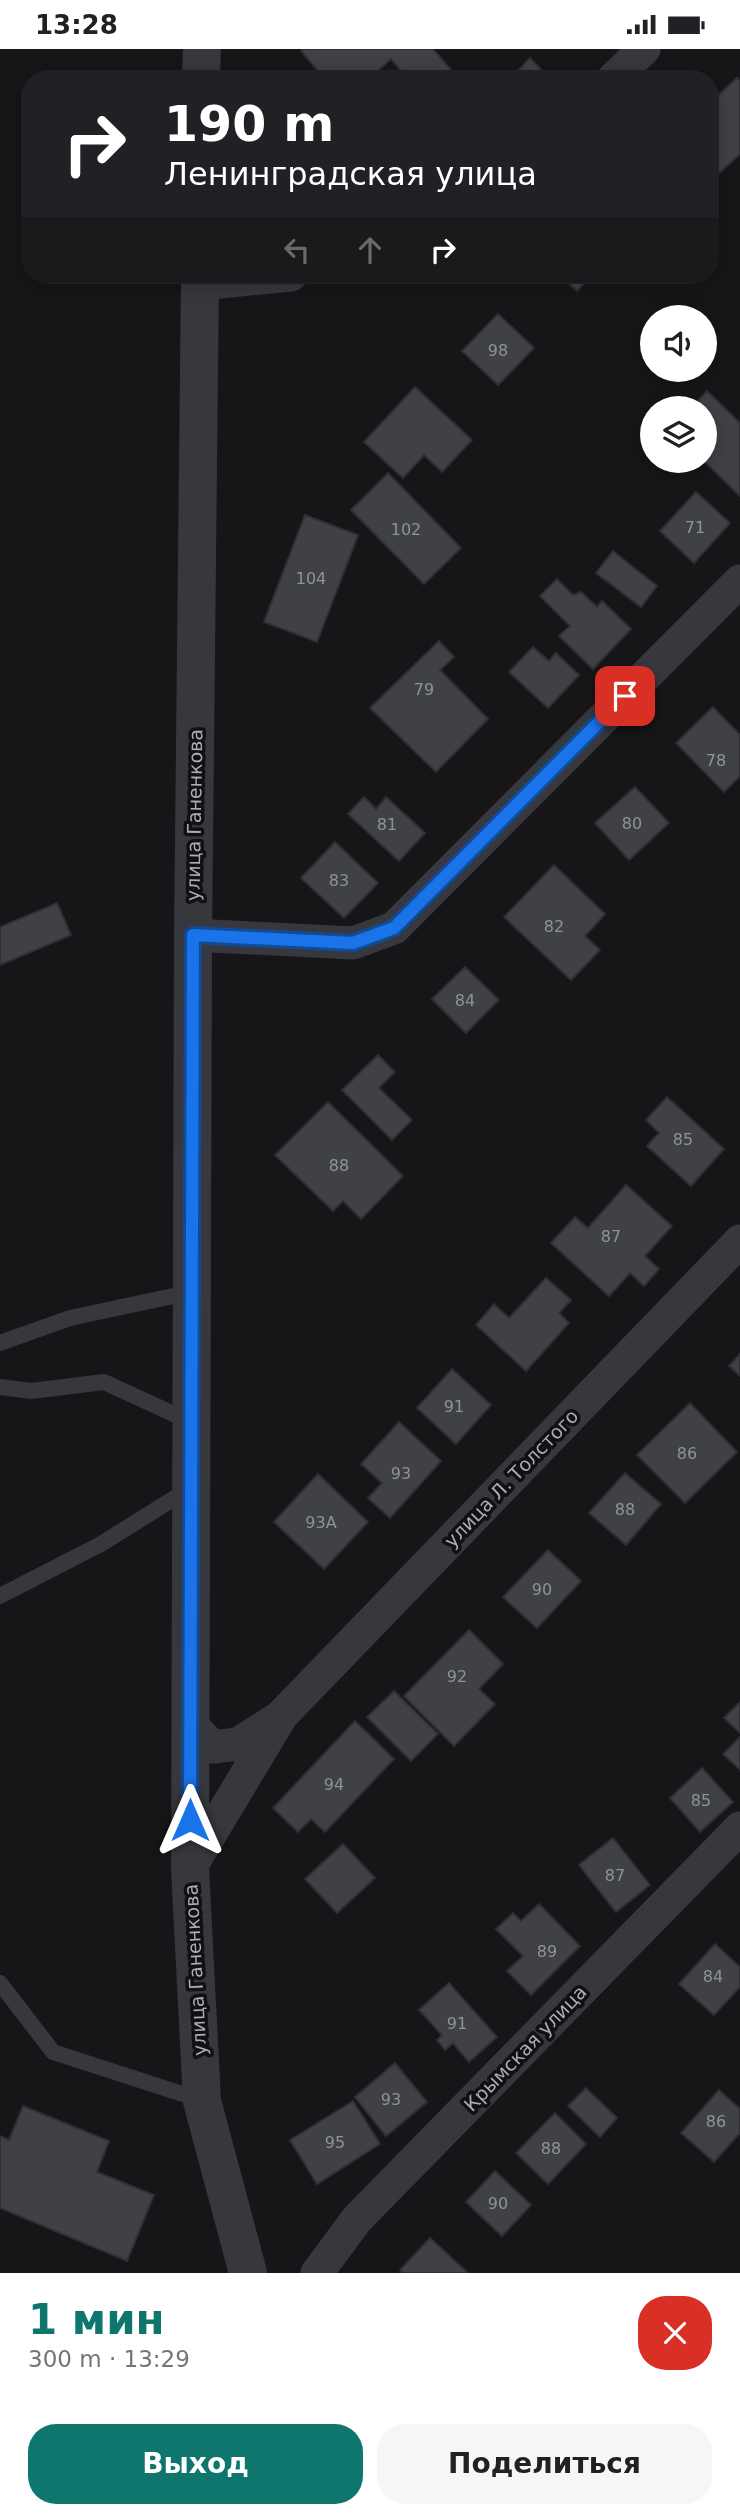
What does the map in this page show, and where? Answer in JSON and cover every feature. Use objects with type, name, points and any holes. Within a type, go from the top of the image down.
[{"type":"street","points":[[201,70],[202,49]]},
{"type":"street","points":[[622,70],[644,49]]},
{"type":"street","name":"улица Ганенкова","points":[[200,284],[193,935],[190,1868],[202,2101],[248,2273]]},
{"type":"street","points":[[193,935],[353,943],[394,928],[740,580]]},
{"type":"street","name":"улица Л. Толстого","points":[[190,1724],[213,1747],[238,1744],[282,1715],[740,1241]]},
{"type":"street","name":"улица Л. Толстого","points":[[190,1868],[282,1715]]},
{"type":"street","name":"Крымская улица","points":[[317,2273],[357,2219],[740,1828]]},
{"type":"lane","points":[[0,1343],[70,1318],[192,1292]]},
{"type":"lane","points":[[0,1387],[31,1391],[104,1382],[192,1423]]},
{"type":"lane","points":[[0,1596],[101,1543],[191,1487]]},
{"type":"lane","points":[[0,1983],[53,2052],[202,2101]]},
{"type":"building","points":[[433,49],[451,70],[400,70],[391,59],[379,70],[317,70],[301,51]]},
{"type":"building","points":[[530,58],[541,70],[519,70]]},
{"type":"building","points":[[737,78],[740,81],[740,154],[719,173],[719,95]]},
{"type":"building","points":[[570,284],[584,284],[577,291]]},
{"type":"building","points":[[498,314],[534,348],[498,385],[462,351]]},
{"type":"building","points":[[415,387],[472,440],[442,472],[424,455],[403,478],[364,442]]},
{"type":"building","points":[[717,401],[740,423],[740,496],[716,473]]},
{"type":"building","points":[[388,473],[461,548],[424,584],[351,510]]},
{"type":"building","points":[[696,492],[730,523],[694,563],[660,531]]},
{"type":"building","points":[[305,515],[358,535],[317,642],[264,622]]},
{"type":"building","points":[[613,551],[657,586],[641,607],[596,573]]},
{"type":"building","points":[[557,579],[573,595],[581,592],[597,607],[602,601],[631,629],[593,669],[559,636],[570,626],[540,596]]},
{"type":"building","points":[[439,641],[454,657],[440,670],[488,719],[436,772],[370,708]]},
{"type":"building","points":[[533,647],[549,661],[556,653],[579,675],[548,708],[509,672]]},
{"type":"building","points":[[713,707],[740,735],[740,776],[724,792],[676,743]]},
{"type":"building","points":[[635,787],[669,823],[629,860],[595,823]]},
{"type":"building","points":[[364,797],[376,809],[386,797],[425,833],[399,861],[348,814]]},
{"type":"building","points":[[335,842],[378,883],[344,918],[301,878]]},
{"type":"building","points":[[554,865],[605,914],[585,936],[600,950],[571,980],[504,917]]},
{"type":"building","points":[[57,903],[71,935],[0,965],[0,927]]},
{"type":"building","points":[[465,967],[499,1000],[466,1033],[432,999]]},
{"type":"building","points":[[378,1055],[395,1072],[379,1088],[412,1120],[392,1140],[342,1090]]},
{"type":"building","points":[[667,1097],[724,1149],[691,1186],[647,1146],[659,1133],[646,1120]]},
{"type":"building","points":[[328,1102],[403,1176],[361,1219],[343,1201],[333,1211],[275,1155]]},
{"type":"building","points":[[626,1185],[672,1226],[645,1256],[659,1269],[644,1286],[630,1273],[609,1296],[551,1243],[575,1217],[588,1228]]},
{"type":"building","points":[[546,1278],[571,1300],[559,1313],[569,1323],[526,1371],[476,1325],[494,1304],[509,1318]]},
{"type":"building","points":[[740,1354],[740,1376],[729,1366]]},
{"type":"building","points":[[452,1369],[491,1405],[456,1444],[417,1408]]},
{"type":"building","points":[[690,1403],[737,1452],[685,1503],[637,1455]]},
{"type":"building","points":[[399,1422],[441,1461],[390,1518],[368,1498],[382,1483],[361,1464]]},
{"type":"building","points":[[625,1473],[661,1504],[626,1545],[589,1513]]},
{"type":"building","points":[[318,1474],[368,1522],[324,1569],[274,1522]]},
{"type":"building","points":[[548,1550],[581,1581],[537,1628],[503,1597]]},
{"type":"building","points":[[469,1630],[503,1664],[479,1689],[495,1704],[454,1746],[404,1696]]},
{"type":"building","points":[[394,1691],[438,1734],[411,1761],[367,1717]]},
{"type":"building","points":[[740,1702],[740,1733],[724,1718]]},
{"type":"building","points":[[355,1721],[394,1759],[325,1832],[311,1819],[298,1832],[273,1808]]},
{"type":"building","points":[[740,1737],[740,1770],[723,1754]]},
{"type":"building","points":[[702,1768],[733,1802],[700,1832],[670,1798]]},
{"type":"building","points":[[613,1838],[650,1885],[616,1912],[579,1865]]},
{"type":"building","points":[[343,1844],[375,1878],[337,1913],[305,1879]]},
{"type":"building","points":[[539,1904],[580,1946],[531,1995],[507,1971],[523,1956],[496,1929],[513,1913],[521,1921]]},
{"type":"building","points":[[715,1944],[740,1967],[740,1987],[714,2015],[679,1984]]},
{"type":"building","points":[[449,1983],[497,2037],[469,2062],[453,2043],[445,2050],[437,2040],[442,2035],[419,2010]]},
{"type":"building","points":[[395,2063],[427,2102],[386,2136],[355,2097]]},
{"type":"building","points":[[586,2088],[617,2118],[600,2137],[568,2106]]},
{"type":"building","points":[[719,2090],[740,2109],[740,2133],[714,2162],[681,2133]]},
{"type":"building","points":[[353,2101],[380,2144],[317,2184],[290,2140]]},
{"type":"building","points":[[23,2106],[109,2141],[97,2172],[154,2195],[127,2261],[0,2208],[0,2136],[9,2140]]},
{"type":"building","points":[[555,2113],[586,2144],[548,2184],[516,2153]]},
{"type":"building","points":[[495,2171],[531,2205],[502,2236],[466,2202]]},
{"type":"building","points":[[430,2238],[468,2273],[403,2273],[400,2270]]},
{"type":"route","points":[[190,1820],[193,935],[353,943],[394,928],[625,696]]}]
